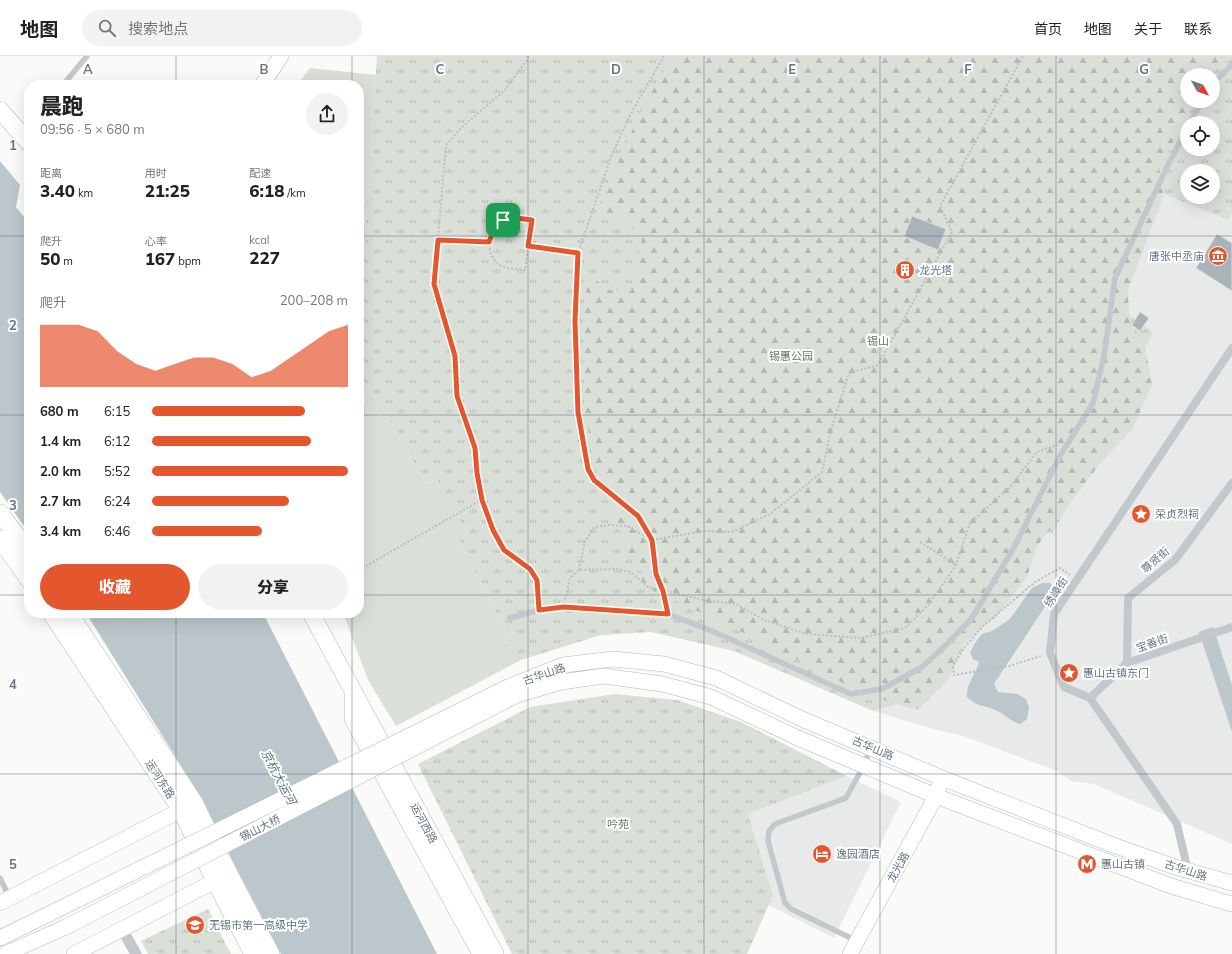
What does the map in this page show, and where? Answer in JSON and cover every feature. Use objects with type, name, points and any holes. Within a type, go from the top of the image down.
[{"type":"main road","points":[[265,80],[278,56]]},
{"type":"main road","points":[[0,110],[24,135]]},
{"type":"main road","points":[[0,513],[24,545]]},
{"type":"main road","points":[[0,539],[24,573]]},
{"type":"main road","name":"运河东路","points":[[54,618],[181,810],[215,881],[253,954]]},
{"type":"main road","name":"运河东路","points":[[72,618],[194,802],[229,874],[271,954]]},
{"type":"main road","name":"运河西路","points":[[314,618],[495,954]]},
{"type":"main road","name":"古华山路","points":[[514,690],[563,665],[613,660],[664,664],[716,678],[804,720],[942,778],[1113,844],[1188,871],[1232,884]]},
{"type":"main road","name":"古华山路","points":[[514,690],[604,676],[662,684],[711,697],[798,738],[936,796],[1171,886],[1232,904]]},
{"type":"main road","name":"锡山大桥","points":[[0,938],[514,690]]},
{"type":"main road","name":"锡山大桥","points":[[5,954],[66,927],[514,690]]},
{"type":"main road","name":"运河西路","points":[[353,691],[353,719],[480,954]]},
{"type":"main road","name":"龙光路","points":[[854,948],[936,796],[942,778]]},
{"type":"main road","points":[[5,901],[181,810]]},
{"type":"main road","points":[[74,954],[215,881]]},
{"type":"street","name":"绣嶂街","points":[[1090,698],[1064,687],[1050,653],[1054,614],[1232,348]]},
{"type":"street","name":"尊贤街","points":[[1127,663],[1128,598],[1175,560],[1232,483]]},
{"type":"street","name":"宝善街","points":[[1090,698],[1127,663],[1232,627]]},
{"type":"street","points":[[1090,698],[1177,824],[1188,871]]},
{"type":"street","points":[[122,929],[136,954]]},
{"type":"lane","points":[[67,80],[87,56]]},
{"type":"lane","points":[[1220,76],[1232,64]]},
{"type":"lane","points":[[510,618],[539,610],[564,607],[668,614],[712,631],[851,694],[882,689],[922,667],[972,618],[1013,549],[1068,442],[1093,403],[1104,356],[1115,278],[1166,167],[1180,141]]},
{"type":"lane","points":[[854,948],[791,909],[786,903],[768,841],[768,831],[775,824],[846,798],[864,765],[871,747]]},
{"type":"lane","points":[[0,878],[5,901]]},
{"type":"path","points":[[528,56],[527,60],[504,91],[461,128],[446,145],[434,284],[455,356],[457,396],[475,448],[477,473],[482,500],[493,530],[504,550],[530,569],[537,580],[539,610]]},
{"type":"path","points":[[664,56],[629,117],[617,144],[578,253],[575,321],[578,412],[588,469],[594,480],[638,516],[652,540],[656,574],[663,591],[668,614]]},
{"type":"path","points":[[564,607],[570,578],[579,570],[585,542],[595,527],[609,525],[627,526],[652,540],[704,531],[732,532],[770,514],[822,472],[831,430],[849,373],[878,365],[952,232],[940,206],[1023,56]]},
{"type":"path","points":[[516,218],[532,220],[528,246],[525,270],[500,265],[491,255],[489,242],[493,229],[503,220],[516,218]]},
{"type":"path","points":[[438,240],[489,242]]},
{"type":"path","points":[[528,246],[578,253]]},
{"type":"path","points":[[579,570],[617,569],[630,572],[648,587],[703,600],[736,604],[764,620],[807,634],[860,638],[905,628],[930,603],[956,565],[970,523],[1010,487],[1037,452],[1068,442]]},
{"type":"path","points":[[364,567],[482,500]]},
{"type":"path","points":[[920,542],[956,565]]},
{"type":"path","points":[[1050,653],[1009,666],[954,675],[953,666],[964,648],[983,626],[1035,582],[1060,568],[1077,579]]},
{"type":"shaded area","points":[[1164,194],[1180,200],[1180,204],[1189,204],[1228,220],[1232,213],[1232,844],[1094,784],[1071,781],[1057,771],[963,736],[873,711],[916,699],[944,668],[1037,528],[1052,533],[1153,332],[1129,315],[1128,290]]},
{"type":"shaded area","points":[[847,776],[901,802],[834,938],[768,905],[773,895],[748,814]]},
{"type":"green space","name":"锡山","points":[[377,56],[1232,56],[1232,213],[1228,220],[1189,204],[1220,204],[1220,164],[1180,164],[1180,200],[1164,194],[1128,290],[1129,315],[1153,332],[1094,462],[1052,533],[1037,528],[916,699],[873,711],[734,651],[651,632],[601,635],[521,660],[458,540],[468,534],[436,479],[426,484],[390,420],[364,398],[364,249]]},
{"type":"green space","name":"锡山","points":[[672,56],[1232,56],[1232,59],[1216,68],[1180,68],[1180,108],[1191,108],[1187,116],[1180,116],[1180,129],[1159,169],[1164,194],[1128,290],[1129,315],[1147,357],[1152,384],[1132,430],[1103,460],[1037,546],[1027,577],[996,617],[964,643],[949,679],[917,710],[867,695],[730,626],[643,586],[640,566],[630,557],[594,463],[586,417],[583,313],[589,274],[608,290],[631,291],[642,239],[619,214],[595,215],[639,115]]},
{"type":"green space","points":[[310,68],[376,75],[364,250],[364,80],[301,80]]},
{"type":"green space","points":[[364,398],[390,420],[426,484],[436,479],[468,534],[458,540],[521,660],[396,726],[368,680],[345,618],[364,618]]},
{"type":"green space","name":"吟苑","points":[[614,694],[677,700],[741,722],[847,776],[748,814],[773,895],[747,954],[512,954],[418,764],[530,707]]},
{"type":"green space","name":"无锡市第一高级中学","points":[[208,909],[231,954],[148,954],[141,941]]},
{"type":"water","points":[[0,161],[20,185],[16,207],[24,217],[24,526],[0,492]]},
{"type":"water","points":[[1042,583],[1050,583],[1055,587],[1054,593],[994,684],[998,692],[1017,694],[1026,699],[1029,708],[1027,719],[1020,724],[1012,721],[991,708],[975,703],[967,697],[968,687],[979,662],[973,659],[970,653],[982,634],[992,631],[1010,619],[1032,588]]},
{"type":"water","name":"京杭大运河","points":[[89,618],[266,618],[437,954],[281,954],[195,788]]},
{"type":"water","points":[[1213,627],[1232,685],[1232,732],[1199,632]]},
{"type":"building","points":[[912,216],[946,229],[938,250],[904,236]]},
{"type":"building","name":"唐张中丞庙","points":[[1217,234],[1232,243],[1232,291],[1196,268]]},
{"type":"building","name":"龙光塔","points":[[902,263],[908,263],[912,267],[912,273],[908,277],[902,277],[898,273],[898,267]]},
{"type":"building","points":[[1140,312],[1149,318],[1140,331],[1132,325]]},
{"type":"place","name":"唐张中丞庙","points":[[1218,256]]},
{"type":"place","name":"龙光塔","points":[[905,270]]},
{"type":"place","name":"荣贞烈祠","points":[[1141,514]]},
{"type":"place","name":"惠山古镇东门","points":[[1069,673]]},
{"type":"place","name":"逸园酒店","points":[[822,854]]},
{"type":"place","name":"惠山古镇","points":[[1087,864]]},
{"type":"place","name":"无锡市第一高级中学","points":[[195,925]]},
{"type":"route","points":[[516,218],[532,220],[528,246],[578,253],[575,321],[578,412],[588,469],[594,480],[610,494],[627,505],[638,516],[652,540],[656,574],[663,591],[668,614],[615,609],[564,607],[539,610],[537,580],[530,569],[504,550],[493,530],[482,500],[477,473],[475,448],[457,396],[455,356],[434,284],[438,240],[489,242],[493,229],[503,220],[516,218]]},
{"type":"park label","name":"锡惠公园","points":[[791,356]]}]
